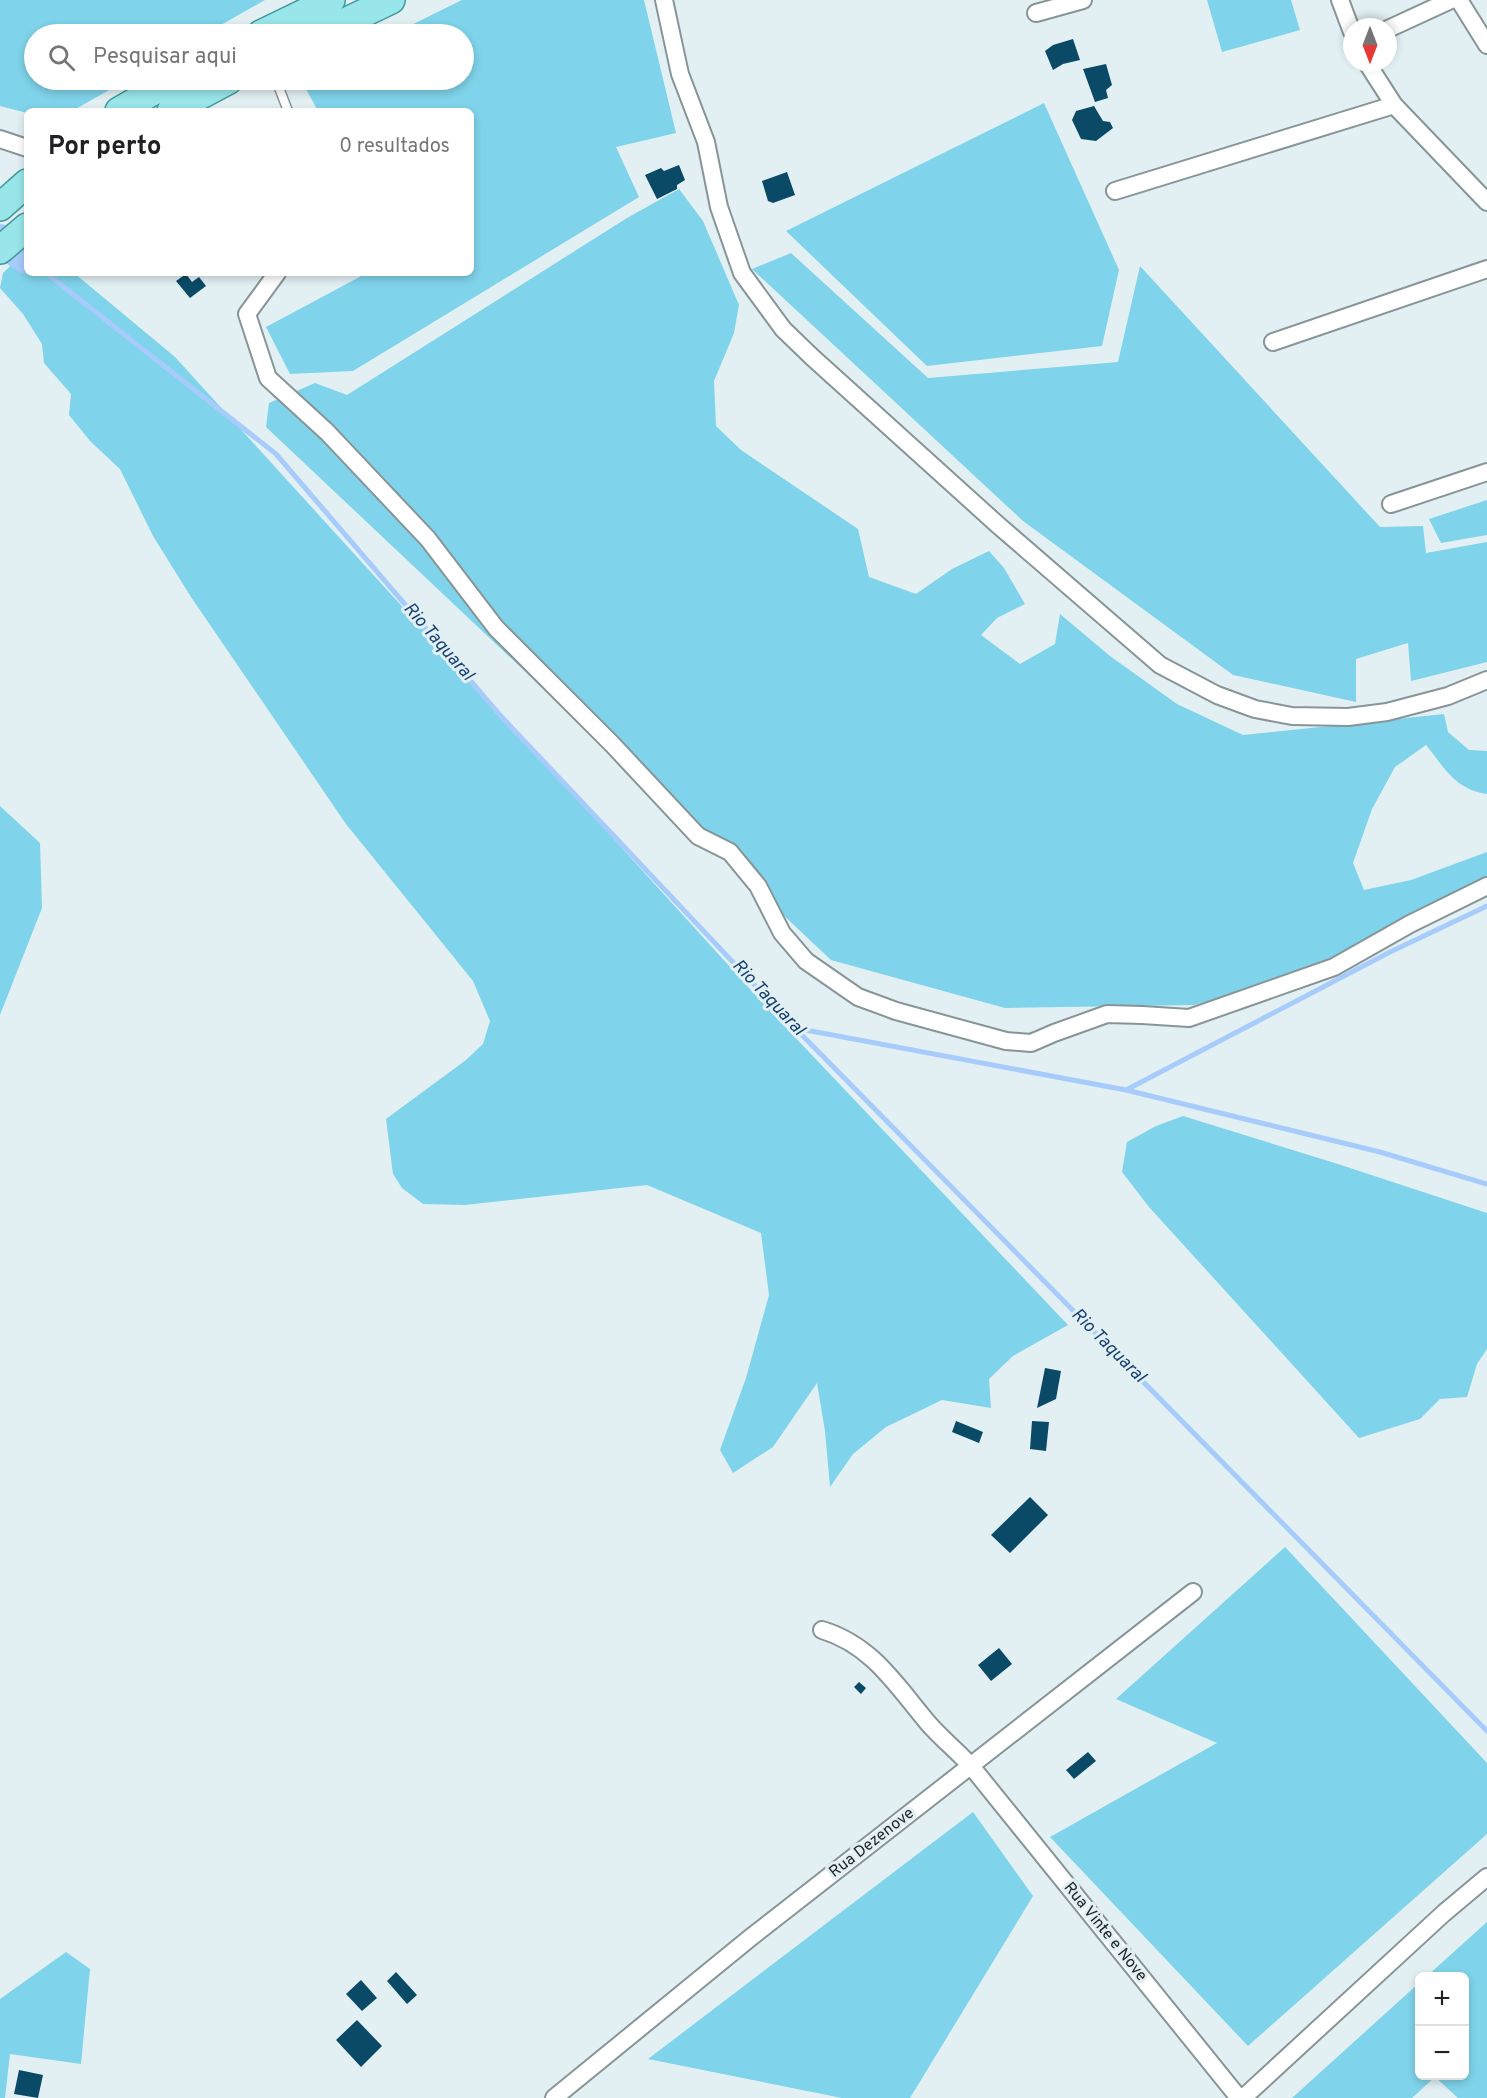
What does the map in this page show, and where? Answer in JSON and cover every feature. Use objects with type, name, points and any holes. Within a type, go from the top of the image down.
[{"type":"main road","points":[[282,24],[331,0]]},
{"type":"main road","points":[[341,24],[391,0]]},
{"type":"main road","points":[[124,108],[156,90]]},
{"type":"main road","points":[[177,108],[210,90]]},
{"type":"main road","points":[[0,250],[24,229]]},
{"type":"street","points":[[664,0],[680,75],[706,142],[719,207],[742,273],[765,305],[783,329],[812,357],[998,525],[1160,665],[1226,698],[1255,709],[1292,716],[1348,717],[1387,712],[1448,696],[1487,680]]},
{"type":"street","points":[[1036,13],[1083,0]]},
{"type":"street","points":[[1340,0],[1347,18]]},
{"type":"street","points":[[1397,25],[1451,0]]},
{"type":"street","points":[[1459,0],[1487,45]]},
{"type":"street","points":[[1372,72],[1394,105],[1487,202]]},
{"type":"street","points":[[1115,191],[1394,105]]},
{"type":"street","points":[[0,139],[24,147]]},
{"type":"street","points":[[1273,342],[1487,269]]},
{"type":"street","points":[[275,276],[248,314],[268,378],[327,432],[420,531],[496,628],[612,744],[698,836],[730,852],[758,886],[782,933],[806,961],[858,997],[896,1011],[1006,1041],[1031,1043],[1107,1014],[1189,1018],[1334,966],[1410,924],[1487,886]]},
{"type":"street","points":[[1391,504],[1487,472]]},
{"type":"street","name":"Rua Dezenove","points":[[554,2098],[750,1938],[1193,1592]]},
{"type":"street","name":"Rua Vinte e Nove","points":[[822,1630],[854,1644],[873,1657],[931,1726],[971,1766],[1241,2098]]},
{"type":"street","points":[[1241,2098],[1444,1913],[1487,1877]]},
{"type":"lane","points":[[280,90],[287,108]]},
{"type":"shaded area","points":[[0,0],[265,0],[223,24],[24,24],[24,90],[109,90],[77,108],[24,108],[24,112],[0,106]]},
{"type":"shaded area","points":[[462,0],[644,0],[676,133],[616,147],[639,197],[353,371],[290,374],[266,327],[361,276],[474,276],[474,108],[316,108],[306,90],[474,90],[474,24],[413,24]]},
{"type":"shaded area","points":[[1207,0],[1291,0],[1300,30],[1222,52]]},
{"type":"shaded area","points":[[1044,103],[1119,270],[1102,346],[927,366],[786,231]]},
{"type":"shaded area","points":[[679,189],[703,221],[739,305],[734,333],[714,381],[716,426],[741,450],[858,529],[869,577],[916,594],[952,569],[989,551],[1004,568],[1025,604],[997,618],[981,635],[1020,664],[1055,644],[1060,614],[1110,656],[1177,704],[1243,735],[1444,714],[1448,732],[1469,750],[1487,751],[1487,794],[1458,782],[1426,745],[1395,767],[1372,809],[1353,863],[1364,890],[1411,880],[1487,852],[1487,885],[1334,967],[1194,1005],[1005,1008],[831,960],[266,427],[269,403],[315,383],[347,395],[627,218]]},
{"type":"shaded area","points":[[24,253],[24,276],[78,276],[175,357],[772,1013],[1068,1325],[1013,1356],[989,1379],[991,1408],[942,1400],[886,1427],[853,1454],[830,1487],[825,1431],[817,1383],[773,1447],[733,1473],[720,1450],[746,1378],[769,1295],[761,1233],[647,1185],[465,1205],[423,1204],[402,1188],[393,1174],[386,1119],[466,1060],[483,1044],[490,1021],[473,981],[346,824],[191,597],[153,536],[120,469],[91,442],[69,415],[71,394],[44,363],[42,344],[23,314],[0,288],[3,273]]},
{"type":"shaded area","points":[[791,253],[928,378],[1118,362],[1140,266],[1380,527],[1423,526],[1426,553],[1487,542],[1487,662],[1411,681],[1408,643],[1356,659],[1356,702],[1233,675],[1023,521],[752,269]]},
{"type":"shaded area","points":[[1487,500],[1487,535],[1441,543],[1429,519]]},
{"type":"shaded area","points":[[0,806],[40,843],[42,908],[0,1015]]},
{"type":"shaded area","points":[[1183,1116],[1487,1213],[1487,1349],[1477,1364],[1467,1397],[1440,1399],[1420,1419],[1359,1438],[1149,1207],[1122,1172],[1127,1142],[1156,1126]]},
{"type":"shaded area","points":[[1285,1547],[1487,1763],[1487,1834],[1248,2046],[1050,1837],[1217,1743],[1116,1699]]},
{"type":"shaded area","points":[[973,1812],[1033,1896],[910,2098],[842,2098],[648,2059]]},
{"type":"shaded area","points":[[1487,1922],[1487,2098],[1458,2098],[1438,2080],[1469,2080],[1469,1972],[1431,1972]]},
{"type":"shaded area","points":[[66,1952],[90,1969],[81,2064],[10,2054],[5,2098],[0,2098],[0,1999]]},
{"type":"shaded area","points":[[1415,1987],[1415,2080],[1432,2080],[1412,2098],[1292,2098]]},
{"type":"building","points":[[1073,39],[1080,60],[1063,64],[1053,70],[1045,51],[1053,45]]},
{"type":"building","points":[[1106,64],[1112,85],[1106,90],[1108,98],[1095,102],[1083,69]]},
{"type":"building","points":[[1094,106],[1103,121],[1110,122],[1113,128],[1096,141],[1081,139],[1072,120],[1076,111]]},
{"type":"building","points":[[679,165],[685,180],[677,185],[677,189],[657,199],[645,175],[661,168],[664,171]]},
{"type":"building","points":[[787,172],[795,195],[773,203],[768,201],[762,181]]},
{"type":"building","points":[[188,276],[192,282],[199,277],[206,286],[190,298],[176,281]]},
{"type":"building","points":[[1045,1368],[1061,1371],[1056,1399],[1037,1408]]},
{"type":"building","points":[[956,1421],[983,1432],[979,1443],[952,1432]]},
{"type":"building","points":[[1032,1421],[1049,1422],[1046,1451],[1030,1449]]},
{"type":"building","points":[[1030,1497],[1048,1515],[1010,1553],[991,1535]]},
{"type":"building","points":[[999,1648],[1012,1664],[991,1681],[978,1665]]},
{"type":"building","points":[[859,1682],[866,1688],[861,1694],[854,1687]]},
{"type":"building","points":[[1088,1752],[1096,1761],[1074,1779],[1066,1770]]},
{"type":"building","points":[[396,1972],[417,1995],[407,2004],[387,1981]]},
{"type":"building","points":[[361,1980],[377,1998],[362,2011],[346,1994]]},
{"type":"building","points":[[357,2020],[382,2046],[361,2067],[336,2040]]},
{"type":"building","points":[[19,2070],[43,2075],[38,2098],[14,2094]]},
{"type":"waterway","name":"Rio Taquaral","points":[[0,240],[24,256]]},
{"type":"waterway","name":"Rio Taquaral","points":[[50,276],[276,454],[499,714],[795,1028],[1487,1731]]},
{"type":"waterway","points":[[795,1028],[1126,1090],[1390,952],[1487,906]]},
{"type":"waterway","points":[[1126,1090],[1380,1152],[1487,1184]]}]
